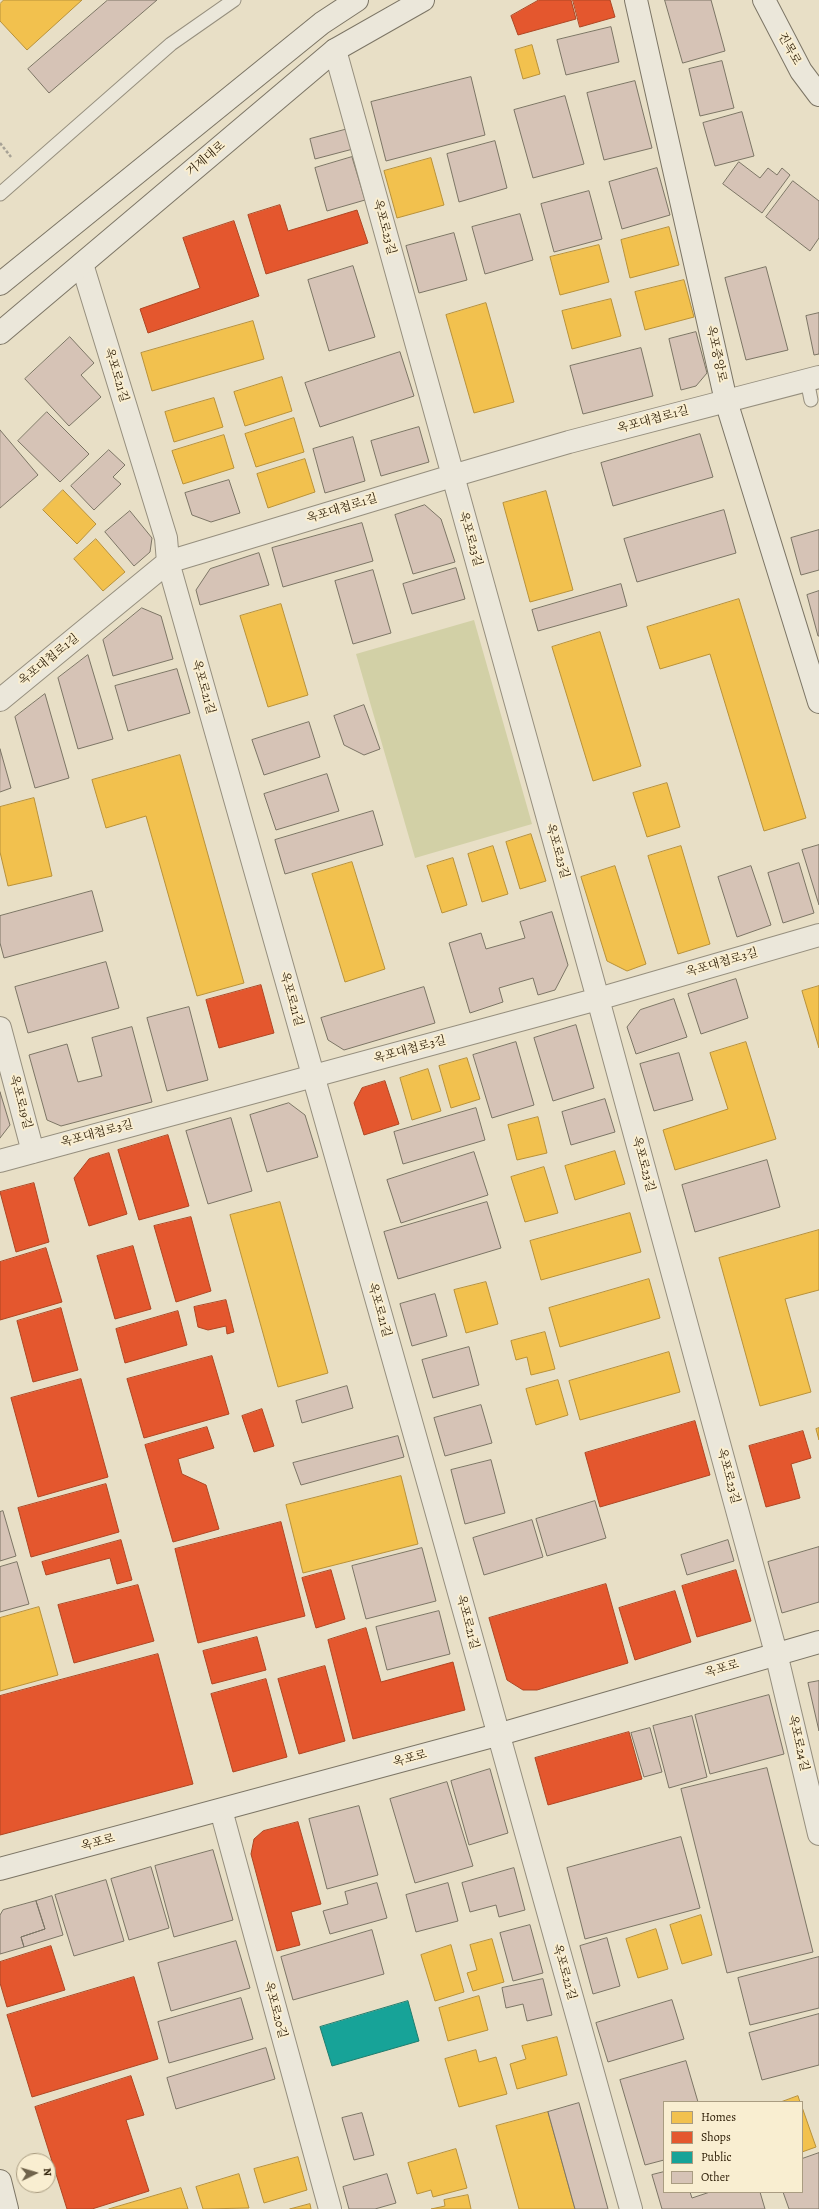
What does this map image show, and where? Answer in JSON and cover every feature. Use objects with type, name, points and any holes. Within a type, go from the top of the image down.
[{"type":"street","points":[[0,284],[322,23],[358,0]]},
{"type":"street","name":"거제대로","points":[[0,333],[335,50],[423,0]]},
{"type":"street","name":"옥포중앙로","points":[[636,0],[726,401],[819,702]]},
{"type":"street","name":"진목로","points":[[764,0],[800,71],[819,95]]},
{"type":"street","name":"옥포로23길","points":[[335,50],[598,999],[776,1653]]},
{"type":"street","name":"옥포로21길","points":[[82,264],[166,538],[168,562],[434,1503],[498,1735]]},
{"type":"street","name":"옥포대첩로1길","points":[[0,700],[168,562],[452,476],[726,401],[812,386]]},
{"type":"street","name":"옥포대첩로3길","points":[[0,1161],[598,999],[819,935]]},
{"type":"street","name":"옥포로19길","points":[[0,1028],[33,1152]]},
{"type":"street","name":"옥포로","points":[[0,1869],[498,1735],[776,1653],[819,1642]]},
{"type":"street","name":"옥포로24길","points":[[776,1653],[819,1834]]},
{"type":"street","name":"옥포로22길","points":[[498,1735],[631,2209]]},
{"type":"street","name":"옥포로20길","points":[[221,1810],[330,2209]]},
{"type":"street","points":[[0,2181],[7,2209]]},
{"type":"lane","points":[[0,194],[171,44],[234,0]]},
{"type":"shaded area","points":[[474,620],[532,824],[415,858],[356,654]]},
{"type":"building: Homes","points":[[4,0],[82,0],[27,50],[0,21],[0,4]]},
{"type":"building: Homes","points":[[532,45],[540,74],[523,79],[515,50]]},
{"type":"building: Homes","points":[[431,158],[444,205],[397,218],[384,171]]},
{"type":"building: Homes","points":[[669,227],[679,265],[630,278],[621,240]]},
{"type":"building: Homes","points":[[599,245],[609,282],[560,295],[550,257]]},
{"type":"building: Homes","points":[[684,280],[694,317],[645,330],[635,292]]},
{"type":"building: Homes","points":[[611,299],[621,336],[572,349],[562,311]]},
{"type":"building: Homes","points":[[486,303],[514,402],[474,413],[446,315]]},
{"type":"building: Homes","points":[[253,321],[264,359],[152,391],[141,353]]},
{"type":"building: Homes","points":[[282,377],[292,411],[245,426],[234,392]]},
{"type":"building: Homes","points":[[214,398],[223,427],[174,442],[165,412]]},
{"type":"building: Homes","points":[[294,418],[304,452],[256,467],[245,434]]},
{"type":"building: Homes","points":[[224,435],[234,468],[183,484],[172,451]]},
{"type":"building: Homes","points":[[305,459],[315,492],[268,508],[257,474]]},
{"type":"building: Homes","points":[[63,490],[96,524],[77,544],[43,510]]},
{"type":"building: Homes","points":[[546,491],[573,590],[530,602],[503,503]]},
{"type":"building: Homes","points":[[96,539],[125,572],[103,591],[74,559]]},
{"type":"building: Homes","points":[[739,599],[806,818],[764,831],[710,654],[660,669],[647,627]]},
{"type":"building: Homes","points":[[281,604],[308,695],[268,707],[240,616]]},
{"type":"building: Homes","points":[[600,632],[641,766],[593,781],[552,647]]},
{"type":"building: Homes","points":[[180,755],[244,983],[197,996],[146,816],[106,828],[92,780]]},
{"type":"building: Homes","points":[[667,783],[680,827],[647,837],[633,793]]},
{"type":"building: Homes","points":[[34,798],[52,876],[8,886],[0,852],[0,807]]},
{"type":"building: Homes","points":[[531,834],[546,881],[520,889],[506,842]]},
{"type":"building: Homes","points":[[493,846],[508,894],[482,902],[468,854]]},
{"type":"building: Homes","points":[[681,846],[710,944],[678,954],[648,856]]},
{"type":"building: Homes","points":[[453,858],[467,905],[442,913],[427,866]]},
{"type":"building: Homes","points":[[352,862],[385,969],[345,982],[312,874]]},
{"type":"building: Homes","points":[[615,866],[646,964],[627,971],[607,961],[581,877]]},
{"type":"building: Homes","points":[[819,986],[819,1048],[802,991]]},
{"type":"building: Homes","points":[[746,1042],[776,1139],[675,1170],[663,1130],[728,1109],[710,1053]]},
{"type":"building: Homes","points":[[467,1058],[480,1099],[451,1108],[439,1066]]},
{"type":"building: Homes","points":[[428,1069],[441,1111],[412,1120],[400,1078]]},
{"type":"building: Homes","points":[[538,1117],[547,1153],[517,1160],[508,1125]]},
{"type":"building: Homes","points":[[615,1151],[625,1184],[575,1200],[565,1166]]},
{"type":"building: Homes","points":[[544,1167],[558,1213],[525,1222],[511,1177]]},
{"type":"building: Homes","points":[[280,1202],[328,1373],[278,1387],[230,1215]]},
{"type":"building: Homes","points":[[630,1213],[641,1252],[541,1280],[530,1241]]},
{"type":"building: Homes","points":[[819,1230],[819,1290],[785,1299],[811,1392],[760,1406],[719,1258]]},
{"type":"building: Homes","points":[[649,1279],[660,1318],[560,1347],[549,1308]]},
{"type":"building: Homes","points":[[486,1282],[498,1324],[466,1333],[454,1290]]},
{"type":"building: Homes","points":[[545,1332],[555,1369],[531,1375],[527,1357],[516,1360],[511,1341]]},
{"type":"building: Homes","points":[[669,1352],[680,1392],[580,1420],[569,1381]]},
{"type":"building: Homes","points":[[558,1380],[568,1415],[536,1425],[526,1389]]},
{"type":"building: Homes","points":[[819,1428],[819,1440],[816,1429]]},
{"type":"building: Homes","points":[[401,1476],[418,1544],[303,1573],[286,1505]]},
{"type":"building: Homes","points":[[39,1607],[58,1675],[0,1691],[0,1618]]},
{"type":"building: Homes","points":[[701,1915],[712,1955],[682,1964],[670,1925]]},
{"type":"building: Homes","points":[[656,1929],[668,1969],[638,1978],[626,1939]]},
{"type":"building: Homes","points":[[492,1939],[504,1982],[473,1991],[467,1973],[477,1970],[470,1945]]},
{"type":"building: Homes","points":[[451,1945],[464,1992],[435,2001],[421,1955]]},
{"type":"building: Homes","points":[[479,1996],[488,2030],[448,2041],[439,2008]]},
{"type":"building: Homes","points":[[557,2037],[567,2075],[517,2089],[510,2064],[526,2059],[522,2046]]},
{"type":"building: Homes","points":[[476,2050],[479,2062],[496,2057],[507,2094],[459,2107],[445,2059]]},
{"type":"building: Homes","points":[[798,2096],[800,2101],[784,2101]]},
{"type":"building: Homes","points":[[803,2110],[816,2147],[803,2152]]},
{"type":"building: Homes","points":[[548,2112],[575,2209],[519,2209],[496,2126]]},
{"type":"building: Homes","points":[[456,2149],[467,2188],[433,2197],[431,2190],[417,2194],[408,2163]]},
{"type":"building: Homes","points":[[298,2157],[307,2190],[264,2203],[254,2169]]},
{"type":"building: Homes","points":[[239,2174],[249,2208],[203,2209],[196,2187]]},
{"type":"building: Homes","points":[[181,2188],[188,2209],[109,2209]]},
{"type":"building: Homes","points":[[468,2195],[471,2209],[431,2209],[445,2206],[444,2200]]},
{"type":"building: Homes","points":[[310,2204],[311,2209],[290,2209]]},
{"type":"building: Shops","points":[[539,0],[571,0],[576,19],[518,35],[511,16]]},
{"type":"building: Shops","points":[[573,0],[610,0],[615,17],[580,27]]},
{"type":"building: Shops","points":[[280,205],[288,231],[357,210],[368,243],[266,274],[248,215]]},
{"type":"building: Shops","points":[[234,221],[259,296],[148,333],[140,309],[200,288],[183,238]]},
{"type":"building: Shops","points":[[261,985],[274,1033],[219,1048],[206,1000]]},
{"type":"building: Shops","points":[[385,1081],[399,1124],[364,1135],[354,1103],[362,1088]]},
{"type":"building: Shops","points":[[168,1135],[189,1206],[139,1220],[118,1150]]},
{"type":"building: Shops","points":[[109,1153],[127,1214],[89,1226],[74,1178],[89,1159]]},
{"type":"building: Shops","points":[[34,1183],[49,1242],[16,1252],[0,1192]]},
{"type":"building: Shops","points":[[191,1217],[211,1291],[176,1302],[154,1226]]},
{"type":"building: Shops","points":[[133,1246],[151,1309],[115,1319],[97,1256]]},
{"type":"building: Shops","points":[[46,1248],[62,1302],[0,1320],[0,1262]]},
{"type":"building: Shops","points":[[226,1300],[234,1332],[227,1334],[226,1326],[208,1330],[198,1327],[194,1307]]},
{"type":"building: Shops","points":[[61,1308],[78,1370],[33,1382],[17,1321]]},
{"type":"building: Shops","points":[[178,1311],[187,1345],[125,1363],[116,1329]]},
{"type":"building: Shops","points":[[212,1356],[229,1414],[144,1438],[127,1379]]},
{"type":"building: Shops","points":[[81,1379],[108,1477],[38,1497],[11,1398]]},
{"type":"building: Shops","points":[[262,1409],[274,1446],[254,1452],[242,1416]]},
{"type":"building: Shops","points":[[695,1421],[710,1475],[600,1507],[585,1453]]},
{"type":"building: Shops","points":[[207,1427],[214,1448],[178,1459],[182,1474],[206,1485],[219,1529],[173,1542],[145,1445]]},
{"type":"building: Shops","points":[[803,1431],[811,1458],[791,1464],[800,1498],[766,1507],[749,1446]]},
{"type":"building: Shops","points":[[106,1484],[119,1532],[31,1557],[18,1508]]},
{"type":"building: Shops","points":[[281,1522],[305,1616],[198,1643],[175,1549]]},
{"type":"building: Shops","points":[[121,1540],[132,1580],[117,1584],[110,1558],[46,1575],[42,1562]]},
{"type":"building: Shops","points":[[331,1570],[345,1619],[316,1628],[302,1578]]},
{"type":"building: Shops","points":[[736,1570],[751,1621],[697,1637],[682,1586]]},
{"type":"building: Shops","points":[[606,1584],[628,1663],[537,1690],[523,1690],[507,1680],[489,1618]]},
{"type":"building: Shops","points":[[138,1585],[154,1641],[74,1663],[58,1605]]},
{"type":"building: Shops","points":[[675,1591],[691,1642],[635,1660],[619,1608]]},
{"type":"building: Shops","points":[[366,1628],[381,1682],[453,1662],[465,1710],[353,1739],[328,1640]]},
{"type":"building: Shops","points":[[257,1637],[266,1670],[212,1684],[203,1651]]},
{"type":"building: Shops","points":[[158,1654],[193,1784],[0,1835],[0,1696]]},
{"type":"building: Shops","points":[[325,1666],[345,1741],[299,1754],[278,1679]]},
{"type":"building: Shops","points":[[266,1679],[287,1757],[233,1772],[211,1694]]},
{"type":"building: Shops","points":[[629,1732],[642,1779],[548,1805],[535,1758]]},
{"type":"building: Shops","points":[[298,1822],[321,1904],[291,1912],[300,1945],[277,1951],[251,1854],[254,1839],[263,1831]]},
{"type":"building: Shops","points":[[51,1946],[65,1990],[7,2007],[0,1983],[0,1962]]},
{"type":"building: Shops","points":[[134,1977],[158,2059],[32,2097],[7,2015]]},
{"type":"building: Shops","points":[[131,2076],[144,2115],[126,2120],[149,2191],[92,2209],[67,2209],[56,2174],[56,2153],[49,2153],[35,2107]]},
{"type":"building: Public","points":[[408,2001],[419,2041],[332,2066],[320,2027]]},
{"type":"building: Other","points":[[108,0],[157,0],[49,93],[28,69]]},
{"type":"building: Other","points":[[665,0],[711,0],[725,51],[683,63]]},
{"type":"building: Other","points":[[611,27],[619,62],[566,75],[557,40]]},
{"type":"building: Other","points":[[722,61],[734,108],[700,116],[689,69]]},
{"type":"building: Other","points":[[471,77],[485,135],[386,161],[371,102]]},
{"type":"building: Other","points":[[635,81],[652,148],[604,160],[587,93]]},
{"type":"building: Other","points":[[565,96],[584,164],[533,178],[514,110]]},
{"type":"building: Other","points":[[742,112],[754,156],[715,166],[703,123]]},
{"type":"building: Other","points":[[348,129],[353,149],[315,159],[310,139]]},
{"type":"building: Other","points":[[495,141],[507,188],[459,202],[447,154]]},
{"type":"building: Other","points":[[352,157],[365,200],[327,211],[315,168]]},
{"type":"building: Other","points":[[739,162],[760,178],[768,168],[777,175],[782,168],[790,175],[762,213],[723,184]]},
{"type":"building: Other","points":[[657,168],[670,215],[622,229],[609,182]]},
{"type":"building: Other","points":[[793,181],[819,201],[819,238],[810,251],[766,217]]},
{"type":"building: Other","points":[[589,191],[602,239],[554,252],[541,204]]},
{"type":"building: Other","points":[[520,214],[533,260],[485,274],[472,227]]},
{"type":"building: Other","points":[[454,233],[467,280],[419,293],[406,246]]},
{"type":"building: Other","points":[[353,266],[375,337],[329,351],[308,280]]},
{"type":"building: Other","points":[[766,267],[788,350],[746,360],[725,278]]},
{"type":"building: Other","points":[[819,313],[819,354],[814,355],[806,316]]},
{"type":"building: Other","points":[[696,332],[707,373],[696,386],[681,390],[669,339]]},
{"type":"building: Other","points":[[70,337],[94,363],[81,375],[101,397],[69,426],[25,379]]},
{"type":"building: Other","points":[[641,348],[653,396],[583,414],[570,366]]},
{"type":"building: Other","points":[[400,352],[414,396],[320,427],[305,383]]},
{"type":"building: Other","points":[[47,412],[89,454],[60,482],[18,441]]},
{"type":"building: Other","points":[[419,427],[429,462],[381,476],[371,441]]},
{"type":"building: Other","points":[[0,430],[38,475],[0,508]]},
{"type":"building: Other","points":[[700,434],[713,477],[613,506],[601,463]]},
{"type":"building: Other","points":[[353,437],[365,481],[325,493],[313,449]]},
{"type":"building: Other","points":[[109,450],[125,465],[113,477],[121,484],[94,510],[71,486]]},
{"type":"building: Other","points":[[229,480],[240,513],[211,522],[192,515],[185,493]]},
{"type":"building: Other","points":[[425,505],[441,519],[455,562],[413,574],[395,515]]},
{"type":"building: Other","points":[[724,510],[736,553],[637,582],[624,539]]},
{"type":"building: Other","points":[[130,511],[152,538],[150,552],[134,566],[105,532]]},
{"type":"building: Other","points":[[362,523],[373,561],[283,587],[272,548]]},
{"type":"building: Other","points":[[819,530],[819,570],[801,575],[791,538]]},
{"type":"building: Other","points":[[259,553],[269,585],[200,605],[196,590],[210,569]]},
{"type":"building: Other","points":[[456,568],[465,599],[412,614],[403,584]]},
{"type":"building: Other","points":[[373,570],[391,633],[353,644],[335,581]]},
{"type":"building: Other","points":[[621,584],[627,606],[538,631],[532,610]]},
{"type":"building: Other","points":[[819,591],[819,636],[818,636],[807,595]]},
{"type":"building: Other","points":[[142,608],[161,616],[173,659],[113,676],[103,640]]},
{"type":"building: Other","points":[[88,655],[113,739],[78,749],[58,678]]},
{"type":"building: Other","points":[[177,669],[190,713],[128,731],[115,686]]},
{"type":"building: Other","points":[[45,694],[69,778],[35,788],[15,717]]},
{"type":"building: Other","points":[[364,705],[380,749],[364,755],[344,745],[334,716]]},
{"type":"building: Other","points":[[309,722],[320,757],[264,775],[252,740]]},
{"type":"building: Other","points":[[0,749],[11,788],[0,792]]},
{"type":"building: Other","points":[[327,774],[339,811],[276,830],[264,794]]},
{"type":"building: Other","points":[[373,811],[383,845],[285,874],[275,840]]},
{"type":"building: Other","points":[[819,845],[819,905],[802,850]]},
{"type":"building: Other","points":[[799,863],[814,913],[783,923],[768,873]]},
{"type":"building: Other","points":[[751,866],[771,925],[737,937],[718,877]]},
{"type":"building: Other","points":[[92,891],[103,931],[4,958],[0,943],[0,916]]},
{"type":"building: Other","points":[[552,912],[568,965],[555,990],[538,995],[533,978],[499,988],[503,1002],[470,1013],[449,943],[481,933],[486,949],[525,938],[520,922]]},
{"type":"building: Other","points":[[106,962],[119,1008],[28,1033],[15,987]]},
{"type":"building: Other","points":[[736,979],[748,1018],[701,1034],[688,994]]},
{"type":"building: Other","points":[[424,987],[435,1023],[344,1050],[328,1040],[321,1018]]},
{"type":"building: Other","points":[[674,999],[687,1037],[636,1054],[627,1027],[640,1010]]},
{"type":"building: Other","points":[[189,1007],[208,1080],[167,1091],[147,1018]]},
{"type":"building: Other","points":[[576,1025],[594,1088],[553,1101],[534,1038]]},
{"type":"building: Other","points":[[132,1027],[152,1102],[61,1126],[47,1120],[29,1055],[67,1044],[78,1082],[102,1076],[92,1038]]},
{"type":"building: Other","points":[[516,1042],[534,1105],[492,1118],[473,1055]]},
{"type":"building: Other","points":[[679,1053],[693,1100],[654,1111],[640,1064]]},
{"type":"building: Other","points":[[0,1092],[10,1125],[0,1138]]},
{"type":"building: Other","points":[[605,1099],[615,1132],[571,1145],[562,1112]]},
{"type":"building: Other","points":[[289,1103],[305,1115],[318,1157],[267,1172],[250,1115]]},
{"type":"building: Other","points":[[476,1108],[485,1140],[403,1164],[394,1132]]},
{"type":"building: Other","points":[[231,1118],[252,1191],[208,1204],[186,1131]]},
{"type":"building: Other","points":[[474,1152],[488,1195],[401,1223],[387,1180]]},
{"type":"building: Other","points":[[767,1160],[780,1207],[695,1232],[682,1185]]},
{"type":"building: Other","points":[[487,1202],[501,1248],[398,1279],[384,1232]]},
{"type":"building: Other","points":[[435,1294],[447,1336],[412,1346],[400,1304]]},
{"type":"building: Other","points":[[469,1347],[479,1385],[433,1398],[422,1360]]},
{"type":"building: Other","points":[[347,1386],[353,1408],[302,1423],[296,1401]]},
{"type":"building: Other","points":[[481,1405],[492,1443],[445,1456],[434,1418]]},
{"type":"building: Other","points":[[398,1436],[404,1457],[301,1485],[293,1463]]},
{"type":"building: Other","points":[[491,1460],[505,1513],[465,1524],[451,1470]]},
{"type":"building: Other","points":[[595,1501],[606,1538],[547,1556],[536,1519]]},
{"type":"building: Other","points":[[3,1511],[16,1556],[0,1561],[0,1512]]},
{"type":"building: Other","points":[[532,1520],[543,1557],[484,1575],[473,1538]]},
{"type":"building: Other","points":[[728,1540],[734,1561],[687,1575],[681,1555]]},
{"type":"building: Other","points":[[819,1547],[819,1602],[782,1613],[768,1562]]},
{"type":"building: Other","points":[[422,1548],[436,1601],[366,1619],[352,1566]]},
{"type":"building: Other","points":[[17,1562],[29,1604],[0,1612],[0,1567]]},
{"type":"building: Other","points":[[439,1611],[450,1654],[387,1670],[376,1627]]},
{"type":"building: Other","points":[[819,1681],[819,1731],[808,1683]]},
{"type":"building: Other","points":[[769,1695],[784,1754],[710,1774],[695,1715]]},
{"type":"building: Other","points":[[692,1716],[707,1777],[669,1788],[653,1726]]},
{"type":"building: Other","points":[[650,1728],[662,1772],[644,1777],[631,1733]]},
{"type":"building: Other","points":[[767,1768],[813,1952],[727,1973],[681,1789]]},
{"type":"building: Other","points":[[490,1769],[508,1833],[469,1845],[451,1781]]},
{"type":"building: Other","points":[[447,1782],[473,1866],[415,1883],[390,1799]]},
{"type":"building: Other","points":[[359,1806],[378,1875],[327,1889],[309,1819]]},
{"type":"building: Other","points":[[681,1837],[700,1908],[585,1939],[567,1868]]},
{"type":"building: Other","points":[[213,1850],[233,1920],[174,1937],[155,1866]]},
{"type":"building: Other","points":[[151,1867],[169,1928],[129,1940],[111,1879]]},
{"type":"building: Other","points":[[514,1868],[525,1910],[499,1917],[496,1905],[470,1912],[462,1883]]},
{"type":"building: Other","points":[[106,1880],[124,1941],[74,1956],[55,1895]]},
{"type":"building: Other","points":[[377,1883],[387,1918],[330,1934],[323,1911],[348,1904],[345,1892]]},
{"type":"building: Other","points":[[448,1883],[458,1921],[416,1932],[406,1895]]},
{"type":"building: Other","points":[[52,1896],[63,1935],[24,1947],[21,1937],[45,1929],[36,1901]]},
{"type":"building: Other","points":[[36,1901],[45,1929],[21,1937],[24,1947],[0,1954],[0,1915],[3,1910]]},
{"type":"building: Other","points":[[530,1925],[543,1973],[513,1981],[500,1933]]},
{"type":"building: Other","points":[[372,1930],[384,1974],[293,2000],[281,1957]]},
{"type":"building: Other","points":[[607,1938],[620,1986],[593,1994],[580,1946]]},
{"type":"building: Other","points":[[236,1941],[250,1988],[171,2011],[158,1963]]},
{"type":"building: Other","points":[[819,1957],[819,2008],[750,2025],[738,1978]]},
{"type":"building: Other","points":[[543,1979],[552,2015],[527,2021],[523,2004],[506,2008],[502,1988]]},
{"type":"building: Other","points":[[241,1998],[253,2039],[169,2063],[158,2022]]},
{"type":"building: Other","points":[[672,2000],[684,2039],[608,2062],[596,2023]]},
{"type":"building: Other","points":[[819,2014],[819,2065],[762,2080],[749,2033]]},
{"type":"building: Other","points":[[266,2048],[275,2079],[176,2109],[167,2078]]},
{"type":"building: Other","points":[[686,2061],[698,2101],[663,2101],[663,2160],[645,2165],[620,2080]]},
{"type":"building: Other","points":[[579,2103],[608,2209],[575,2209],[548,2112]]},
{"type":"building: Other","points":[[362,2113],[374,2155],[354,2160],[342,2118]]},
{"type":"building: Other","points":[[819,2153],[819,2209],[789,2209],[783,2193],[803,2193],[803,2159]]},
{"type":"building: Other","points":[[663,2172],[663,2193],[690,2193],[692,2198],[707,2193],[760,2193],[765,2209],[662,2209],[652,2175]]},
{"type":"building: Other","points":[[387,2174],[396,2203],[375,2209],[349,2209],[343,2187]]}]
